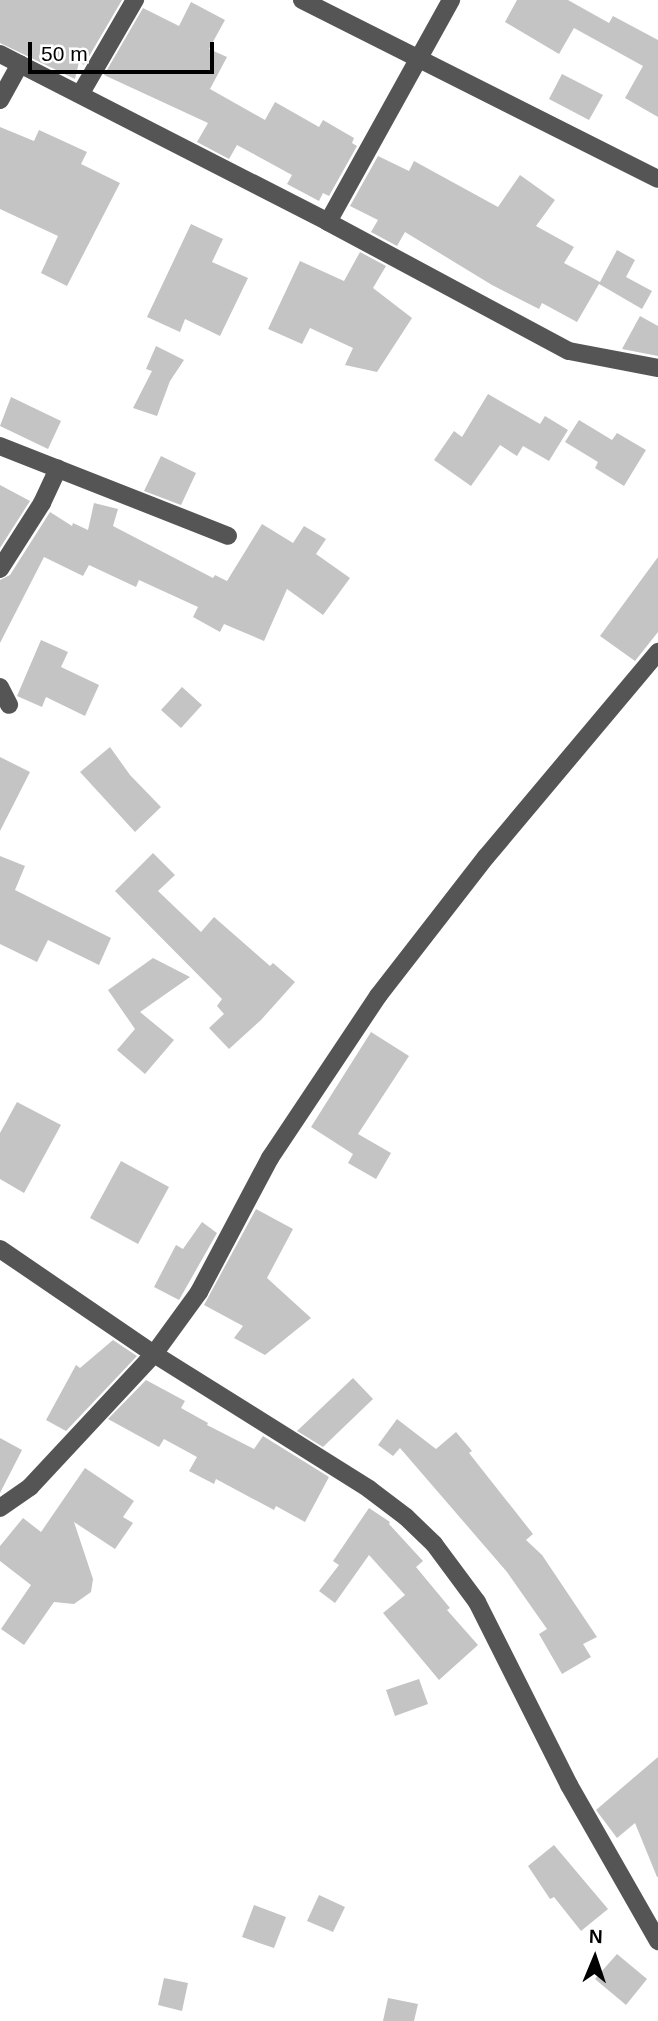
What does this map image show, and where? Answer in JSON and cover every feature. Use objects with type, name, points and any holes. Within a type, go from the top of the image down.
[{"type":"street","points":[[80,93],[135,0]]},
{"type":"street","points":[[302,0],[415,62],[658,179]]},
{"type":"street","points":[[328,222],[451,0]]},
{"type":"street","points":[[0,54],[328,222],[569,351],[658,368]]},
{"type":"street","points":[[0,100],[20,65]]},
{"type":"street","points":[[0,446],[228,536]]},
{"type":"street","points":[[0,569],[42,503],[58,469]]},
{"type":"street","points":[[0,1508],[30,1487],[154,1354],[199,1292],[270,1158],[378,996],[486,857],[658,652]]},
{"type":"street","points":[[0,687],[9,705]]},
{"type":"street","points":[[0,1249],[154,1354],[369,1489],[406,1517],[435,1544],[477,1602],[569,1785],[658,1941]]},
{"type":"building","points":[[0,0],[122,0],[84,65],[79,62],[75,79],[0,43]]},
{"type":"building","points":[[517,0],[568,0],[609,23],[613,16],[658,40],[658,117],[625,98],[643,66],[574,28],[559,54],[505,22]]},
{"type":"building","points":[[191,2],[225,20],[209,49],[227,57],[210,89],[265,120],[275,102],[319,127],[323,120],[354,138],[352,143],[357,146],[329,196],[323,193],[319,201],[287,184],[292,175],[237,145],[229,159],[197,142],[208,123],[104,75],[143,8],[179,26]]},
{"type":"building","points":[[562,74],[603,95],[589,120],[549,99]]},
{"type":"building","points":[[0,127],[34,141],[39,130],[87,152],[81,164],[120,183],[67,286],[41,273],[58,236],[0,209]]},
{"type":"building","points":[[378,156],[409,171],[414,161],[498,207],[520,175],[555,200],[536,226],[574,247],[564,263],[600,282],[617,250],[635,260],[626,277],[652,291],[642,309],[599,284],[577,322],[542,303],[539,309],[492,285],[405,232],[397,246],[371,232],[378,220],[350,206]]},
{"type":"building","points":[[191,224],[223,239],[212,262],[248,278],[220,336],[185,319],[180,332],[147,317]]},
{"type":"building","points":[[360,252],[386,266],[373,288],[412,318],[377,372],[345,365],[353,348],[310,328],[302,344],[268,329],[300,261],[344,281]]},
{"type":"building","points":[[640,316],[658,326],[658,356],[622,349]]},
{"type":"building","points":[[156,346],[184,360],[170,381],[157,416],[133,408],[152,371],[146,369]]},
{"type":"building","points":[[488,394],[540,424],[545,416],[568,430],[549,461],[523,446],[517,456],[500,445],[471,486],[434,460],[454,431],[462,437]]},
{"type":"building","points":[[11,397],[61,421],[48,449],[0,426]]},
{"type":"building","points":[[579,420],[612,440],[617,433],[646,450],[624,486],[595,468],[598,462],[565,442]]},
{"type":"building","points":[[161,456],[196,473],[181,505],[144,491]]},
{"type":"building","points":[[0,485],[30,501],[0,548]]},
{"type":"building","points":[[94,503],[118,509],[113,526],[213,578],[215,575],[227,581],[262,524],[293,543],[304,526],[326,539],[316,554],[350,578],[323,615],[287,589],[264,641],[224,624],[220,632],[193,617],[198,607],[139,580],[136,587],[89,565],[83,576],[44,557],[0,643],[0,580],[10,575],[50,512],[72,526],[73,523],[88,530]]},
{"type":"building","points":[[658,557],[658,632],[635,661],[600,636]]},
{"type":"building","points":[[41,640],[68,652],[61,667],[99,685],[85,716],[46,697],[42,707],[17,696]]},
{"type":"building","points":[[182,687],[202,705],[181,728],[161,710]]},
{"type":"building","points":[[110,747],[130,775],[161,807],[135,832],[80,772]]},
{"type":"building","points":[[0,757],[30,772],[0,831]]},
{"type":"building","points":[[153,853],[175,875],[158,891],[201,932],[214,917],[270,966],[273,963],[295,982],[261,1020],[229,1049],[209,1028],[224,1014],[217,1006],[222,999],[115,891]]},
{"type":"building","points":[[0,856],[25,866],[15,890],[111,938],[99,965],[48,940],[37,962],[0,944]]},
{"type":"building","points":[[153,958],[190,977],[140,1012],[174,1040],[145,1074],[117,1050],[135,1029],[108,990]]},
{"type":"building","points":[[371,1032],[409,1056],[358,1134],[391,1153],[376,1179],[348,1163],[353,1154],[311,1127]]},
{"type":"building","points":[[17,1102],[61,1125],[24,1193],[0,1179],[0,1133]]},
{"type":"building","points":[[121,1161],[169,1187],[138,1244],[90,1218]]},
{"type":"building","points":[[256,1209],[293,1229],[267,1278],[311,1318],[265,1355],[234,1338],[243,1326],[204,1305]]},
{"type":"building","points":[[202,1222],[217,1233],[179,1300],[154,1287],[176,1245],[183,1249]]},
{"type":"building","points":[[113,1340],[137,1356],[66,1431],[46,1420],[76,1365],[80,1368]]},
{"type":"building","points":[[353,1378],[373,1399],[323,1447],[297,1431]]},
{"type":"building","points":[[146,1380],[185,1401],[181,1408],[208,1423],[207,1425],[254,1449],[263,1436],[329,1477],[305,1522],[276,1506],[274,1510],[216,1479],[214,1484],[189,1471],[197,1457],[164,1439],[159,1447],[108,1419]]},
{"type":"building","points":[[397,1419],[436,1449],[456,1432],[472,1451],[469,1453],[533,1534],[526,1540],[542,1555],[597,1637],[583,1644],[591,1657],[562,1674],[539,1634],[547,1629],[507,1572],[400,1448],[393,1456],[378,1445]]},
{"type":"building","points":[[0,1438],[22,1450],[0,1493]]},
{"type":"building","points":[[85,1468],[134,1501],[123,1517],[133,1523],[115,1549],[74,1522],[93,1579],[91,1592],[74,1604],[54,1602],[24,1645],[1,1629],[31,1585],[0,1561],[0,1546],[23,1518],[41,1532]]},
{"type":"building","points":[[369,1508],[390,1522],[423,1561],[416,1567],[450,1608],[447,1610],[478,1645],[439,1680],[383,1613],[405,1595],[369,1555],[335,1603],[319,1591],[339,1565],[333,1561]]},
{"type":"building","points":[[419,1679],[428,1704],[395,1716],[386,1690]]},
{"type":"building","points":[[658,1757],[657,1877],[635,1823],[617,1838],[596,1810]]},
{"type":"building","points":[[554,1845],[608,1909],[581,1931],[554,1897],[550,1899],[528,1866]]},
{"type":"building","points":[[319,1895],[345,1907],[333,1932],[307,1921]]},
{"type":"building","points":[[254,1905],[286,1917],[274,1948],[242,1937]]},
{"type":"building","points":[[617,1954],[647,1979],[626,2005],[595,1979]]},
{"type":"building","points":[[164,1978],[188,1983],[182,2011],[158,2005]]},
{"type":"building","points":[[388,1998],[418,2004],[414,2021],[383,2021]]}]
